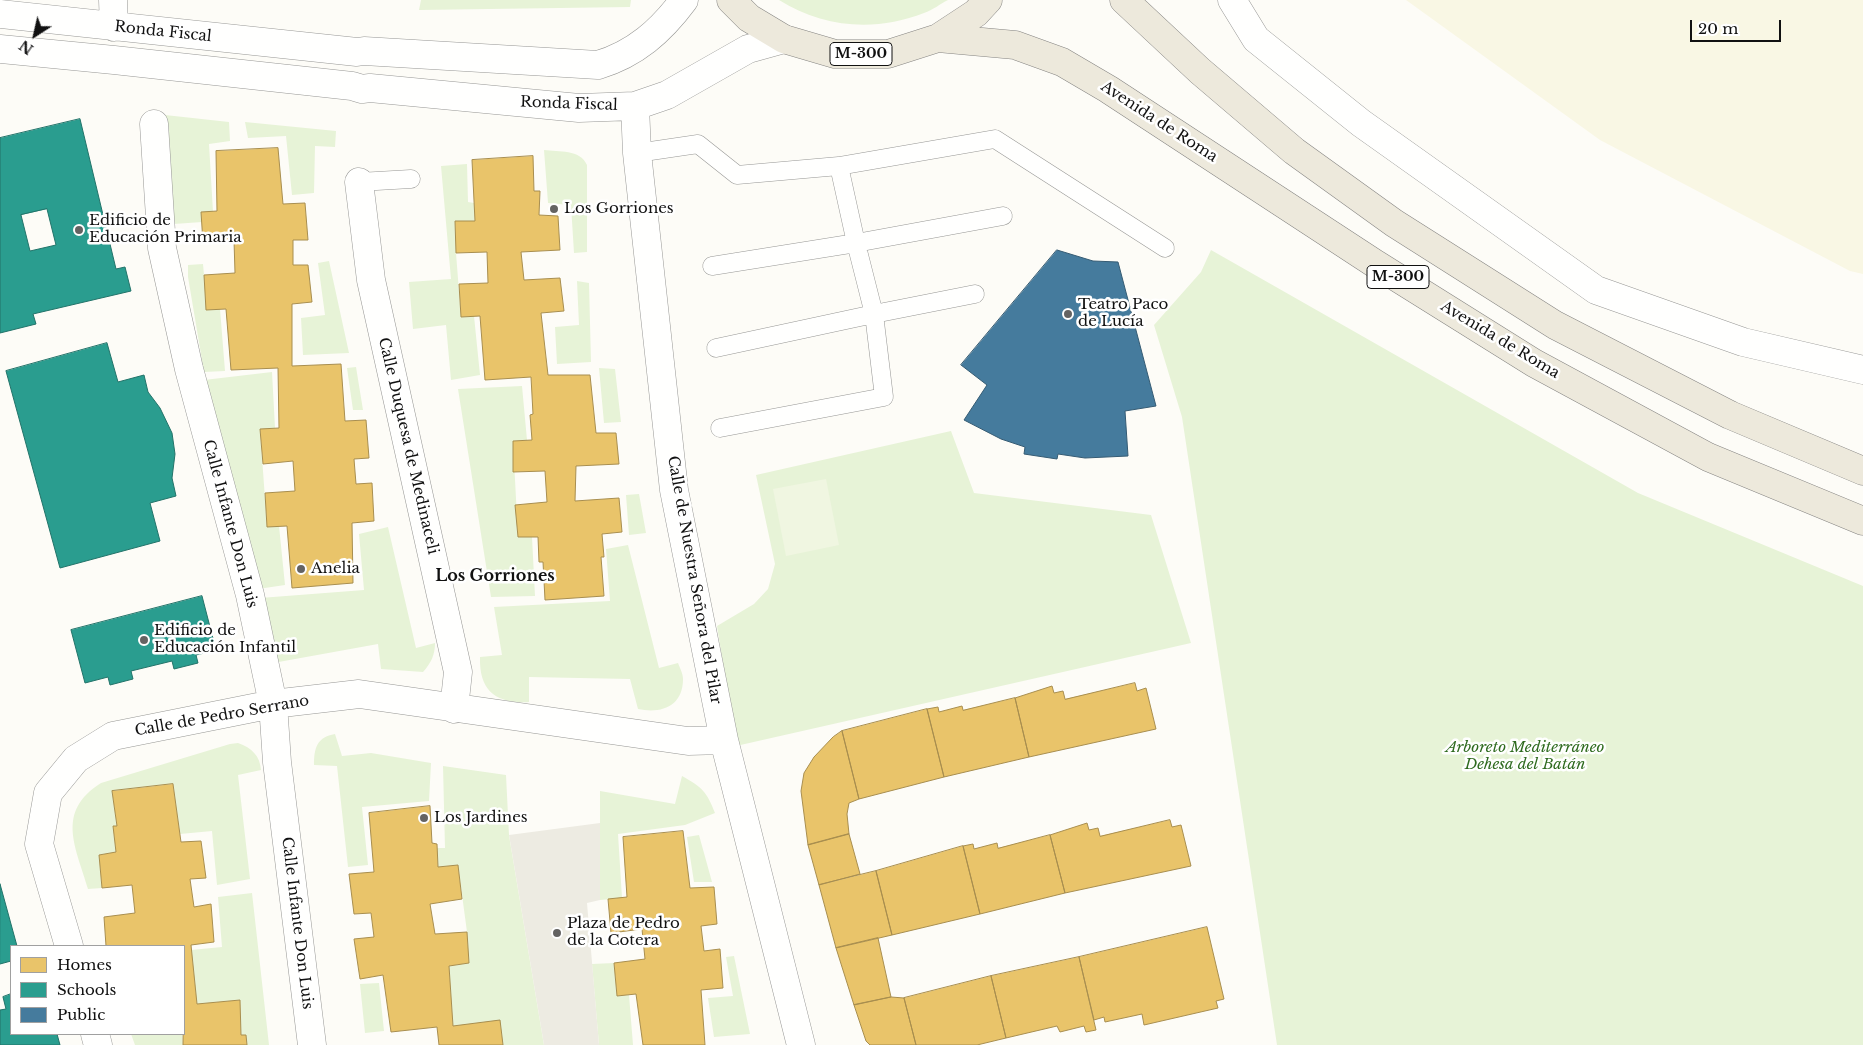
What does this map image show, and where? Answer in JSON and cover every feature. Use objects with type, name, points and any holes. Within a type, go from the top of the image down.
[{"type":"main road","name":"M-300","points":[[731,0],[749,18],[784,39],[835,54],[888,54],[938,38],[976,13],[988,0]]},
{"type":"main road","name":"M-300","points":[[1124,0],[1200,71],[1294,151],[1410,234],[1555,325],[1730,416],[1863,471]]},
{"type":"main road","name":"Avenida de Roma","points":[[938,38],[1015,45],[1062,62],[1108,89],[1374,263],[1534,363],[1708,457],[1863,521]]},
{"type":"street","points":[[113,0],[114,27]]},
{"type":"street","name":"Ronda Fiscal","points":[[0,14],[364,52],[598,65],[616,60],[630,52],[668,21],[684,0]]},
{"type":"street","points":[[1232,0],[1256,39],[1278,57],[1361,123],[1596,290],[1743,342],[1863,370]]},
{"type":"street","name":"Ronda Fiscal","points":[[0,49],[579,108],[635,106],[667,95],[748,50],[784,39]]},
{"type":"street","points":[[361,87],[347,81],[344,68],[351,56],[364,52]]},
{"type":"street","name":"Calle de Nuestra Señora del Pilar","points":[[635,106],[637,154],[674,490],[724,740],[801,1045]]},
{"type":"street","name":"Calle Infante Don Luis","points":[[154,124],[162,248],[189,370],[250,596],[273,704],[277,762],[312,1045]]},
{"type":"street","name":"Calle Duquesa de Medinaceli","points":[[359,182],[371,280],[458,672],[454,709]]},
{"type":"street","name":"Calle de Pedro Serrano","points":[[69,945],[39,844],[48,793],[76,759],[113,736],[273,704],[358,694],[688,741],[724,740]]},
{"type":"lane","points":[[637,154],[698,144],[737,175],[839,166],[995,138],[1165,248]]},
{"type":"lane","points":[[720,428],[884,397],[874,314],[839,166]]},
{"type":"lane","points":[[359,182],[411,179]]},
{"type":"lane","points":[[712,266],[1003,216]]},
{"type":"lane","points":[[716,348],[975,294]]},
{"type":"shaded area","points":[[1406,0],[1863,0],[1863,274],[1850,271],[1600,140]]},
{"type":"shaded area","name":"Plaza de Pedro de la Cotera","points":[[600,823],[600,900],[587,903],[599,1045],[544,1045],[509,835]]},
{"type":"green space","points":[[421,0],[631,0],[630,7],[419,10]]},
{"type":"green space","points":[[779,0],[948,0],[927,12],[906,19],[869,25],[850,24],[813,17]]},
{"type":"green space","points":[[165,115],[229,122],[230,141],[209,144],[213,212],[202,222],[174,224],[165,135]]},
{"type":"green space","points":[[245,122],[336,131],[335,147],[315,146],[314,193],[292,195],[286,136],[248,138]]},
{"type":"green space","points":[[544,150],[574,154],[584,160],[587,165],[587,252],[574,253],[571,205],[548,203]]},
{"type":"green space","points":[[467,164],[468,202],[474,203],[475,221],[455,221],[456,253],[461,317],[474,316],[480,375],[451,380],[446,325],[413,329],[409,282],[451,279],[441,166]]},
{"type":"green space","name":"Arboreto Mediterráneo Dehesa del Batán","points":[[1211,250],[1638,493],[1863,586],[1863,1045],[1277,1045],[1182,417],[1154,325],[1201,272]]},
{"type":"green space","points":[[329,261],[349,353],[303,355],[301,318],[325,315],[318,263]]},
{"type":"green space","points":[[203,264],[204,275],[220,309],[225,371],[204,372],[188,277],[188,265]]},
{"type":"green space","points":[[577,281],[589,283],[591,362],[557,364],[555,327],[579,325]]},
{"type":"green space","points":[[356,367],[363,410],[353,410],[347,368]]},
{"type":"green space","points":[[599,368],[615,369],[621,422],[604,423]]},
{"type":"green space","points":[[272,372],[275,428],[260,430],[267,526],[279,526],[285,585],[258,589],[204,380]]},
{"type":"green space","points":[[522,386],[527,440],[513,441],[518,537],[532,537],[535,596],[491,597],[458,389]]},
{"type":"green space","points":[[951,431],[974,493],[1151,515],[1191,643],[736,746],[717,626],[754,604],[768,589],[775,564],[756,475]]},
{"type":"green space","points":[[826,479],[839,545],[786,556],[773,489]]},
{"type":"green space","points":[[639,494],[646,533],[629,535],[626,495]]},
{"type":"green space","points":[[388,527],[416,648],[435,643],[432,659],[423,672],[381,669],[378,644],[273,663],[260,598],[364,590],[359,534]]},
{"type":"green space","points":[[628,545],[659,668],[678,663],[682,673],[682,688],[675,702],[663,709],[638,709],[630,679],[529,677],[529,702],[507,701],[492,693],[486,687],[483,679],[480,669],[480,657],[502,655],[494,607],[610,601],[606,549]]},
{"type":"green space","points":[[335,734],[342,756],[371,753],[431,763],[429,801],[362,807],[368,865],[348,867],[337,766],[314,765],[316,749],[320,741],[329,735]]},
{"type":"green space","points":[[238,743],[254,753],[259,761],[261,770],[238,775],[250,879],[217,885],[212,831],[180,834],[173,784],[112,791],[117,826],[113,827],[116,852],[99,855],[102,888],[88,889],[78,859],[73,831],[74,818],[78,806],[87,794],[101,783]]},
{"type":"green space","points":[[443,766],[506,775],[509,835],[544,1045],[503,1045],[500,1023],[453,1026],[449,966],[469,963],[458,865],[438,867],[437,848],[445,848]]},
{"type":"green space","points":[[682,776],[703,791],[715,813],[685,825],[618,834],[622,898],[600,900],[600,791],[675,804]]},
{"type":"green space","points":[[699,835],[712,882],[694,882],[687,837]]},
{"type":"green space","points":[[252,893],[269,1045],[247,1045],[246,1035],[241,1035],[240,1000],[197,1004],[191,950],[222,947],[218,897]]},
{"type":"green space","points":[[734,956],[750,1034],[714,1037],[708,998],[733,996],[726,957]]},
{"type":"green space","points":[[614,963],[617,996],[629,995],[633,1045],[599,1045],[592,964]]},
{"type":"green space","points":[[379,983],[384,1031],[365,1033],[360,984]]},
{"type":"green space","points":[[131,1035],[182,1035],[183,1045],[135,1045]]},
{"type":"building: Homes","points":[[278,148],[283,204],[305,203],[308,240],[293,240],[293,265],[308,265],[312,302],[292,304],[292,366],[341,364],[345,421],[366,420],[369,458],[354,459],[356,484],[372,483],[374,521],[352,523],[353,583],[292,588],[287,526],[267,527],[265,493],[295,491],[293,461],[263,464],[260,429],[279,428],[278,368],[231,370],[226,309],[206,310],[204,275],[235,273],[234,240],[203,243],[201,212],[217,211],[216,151]]},
{"type":"building: Homes","points":[[533,156],[534,191],[540,191],[539,215],[558,216],[560,250],[521,252],[524,280],[560,278],[564,311],[541,313],[548,375],[590,375],[596,433],[616,433],[619,464],[576,466],[575,501],[619,498],[622,532],[602,534],[604,557],[601,557],[604,596],[545,600],[543,562],[539,562],[538,537],[518,537],[515,505],[547,502],[545,471],[513,472],[513,441],[532,440],[530,415],[533,414],[531,377],[485,380],[480,316],[461,317],[459,284],[488,283],[487,252],[456,253],[455,221],[475,221],[472,160]]},
{"type":"building: Homes","points":[[1135,683],[1137,691],[1146,688],[1156,729],[1029,757],[1015,698],[1052,686],[1054,693],[1063,691],[1065,699]]},
{"type":"building: Homes","points":[[1015,698],[1029,757],[944,777],[927,709],[938,707],[939,712],[962,706],[963,710]]},
{"type":"building: Homes","points":[[927,709],[944,777],[859,799],[842,731]]},
{"type":"building: Homes","points":[[842,731],[859,799],[849,803],[847,814],[849,834],[808,845],[801,791],[804,773],[814,757],[833,737]]},
{"type":"building: Homes","points":[[173,784],[181,842],[201,841],[206,878],[190,879],[194,907],[211,904],[214,942],[191,945],[197,1004],[240,1000],[241,1035],[246,1035],[247,1045],[183,1045],[183,1035],[185,1035],[185,945],[106,945],[104,917],[135,913],[132,885],[102,888],[99,855],[116,852],[113,826],[117,826],[112,791]]},
{"type":"building: Homes","points":[[430,806],[432,843],[437,844],[438,867],[458,865],[462,899],[430,904],[435,934],[467,932],[469,963],[449,966],[453,1026],[500,1020],[503,1045],[439,1045],[437,1027],[391,1032],[383,975],[360,979],[354,939],[374,937],[371,913],[354,914],[349,874],[374,872],[369,813]]},
{"type":"building: Homes","points":[[1170,820],[1172,827],[1181,825],[1191,866],[1065,893],[1050,835],[1087,823],[1089,830],[1098,828],[1100,836]]},
{"type":"building: Homes","points":[[683,831],[690,888],[714,887],[717,924],[701,926],[704,951],[720,949],[723,988],[701,990],[705,1045],[643,1045],[636,994],[617,996],[614,963],[645,959],[642,929],[611,933],[608,899],[627,897],[623,837]]},
{"type":"building: Homes","points":[[849,834],[860,874],[819,885],[808,845]]},
{"type":"building: Homes","points":[[1050,835],[1065,893],[980,914],[963,846],[973,844],[974,849],[997,843],[998,848]]},
{"type":"building: Homes","points":[[963,846],[980,914],[892,935],[876,871]]},
{"type":"building: Homes","points":[[876,871],[892,935],[836,948],[819,885]]},
{"type":"building: Homes","points":[[1207,927],[1224,999],[1216,1001],[1218,1008],[1144,1025],[1142,1014],[1105,1022],[1104,1017],[1094,1020],[1079,957]]},
{"type":"building: Homes","points":[[878,938],[891,997],[854,1005],[836,948]]},
{"type":"building: Homes","points":[[1079,957],[1096,1030],[1086,1032],[1084,1026],[1060,1032],[1057,1026],[1006,1038],[991,976]]},
{"type":"building: Homes","points":[[991,976],[1006,1038],[977,1045],[916,1045],[904,998]]},
{"type":"building: Homes","points":[[891,997],[904,998],[916,1045],[870,1045],[866,1041],[854,1005]]},
{"type":"building: Schools","name":"Edificio de Educación Primaria","points":[[80,119],[116,269],[125,267],[131,291],[33,314],[36,324],[0,333],[0,138]],"holes":[[[47,209],[56,245],[30,251],[21,215]]]},
{"type":"building: Schools","points":[[107,343],[118,382],[144,375],[148,392],[160,408],[172,433],[175,454],[172,478],[176,496],[150,503],[160,541],[60,568],[6,371]]},
{"type":"building: Schools","name":"Edificio de Educación Infantil","points":[[202,596],[216,650],[196,655],[198,663],[174,669],[172,661],[131,671],[133,679],[110,685],[108,677],[85,683],[71,630]]},
{"type":"building: Schools","points":[[0,884],[17,945],[10,945],[10,961],[0,964]]},
{"type":"building: Schools","points":[[10,994],[10,1035],[57,1035],[60,1045],[0,1045],[0,1010],[6,1009],[3,997]]},
{"type":"building: Public","name":"Teatro Paco de Lucía","points":[[1057,250],[1093,261],[1118,262],[1156,406],[1125,411],[1128,456],[1085,458],[1058,454],[1057,459],[1024,454],[1025,447],[1001,439],[964,420],[987,385],[961,365]]},
{"type":"place","name":"Los Gorriones","points":[[554,209]]},
{"type":"place","name":"Edificio de Educación Primaria","points":[[79,230]]},
{"type":"place","name":"Teatro Paco de Lucía","points":[[1068,314]]},
{"type":"place","name":"Anelia","points":[[301,569]]},
{"type":"place","name":"Edificio de Educación Infantil","points":[[144,640]]},
{"type":"place","name":"Los Jardines","points":[[424,818]]},
{"type":"place","name":"Plaza de Pedro de la Cotera","points":[[557,933]]},
{"type":"district","name":"Los Gorriones","points":[[495,576]]}]
